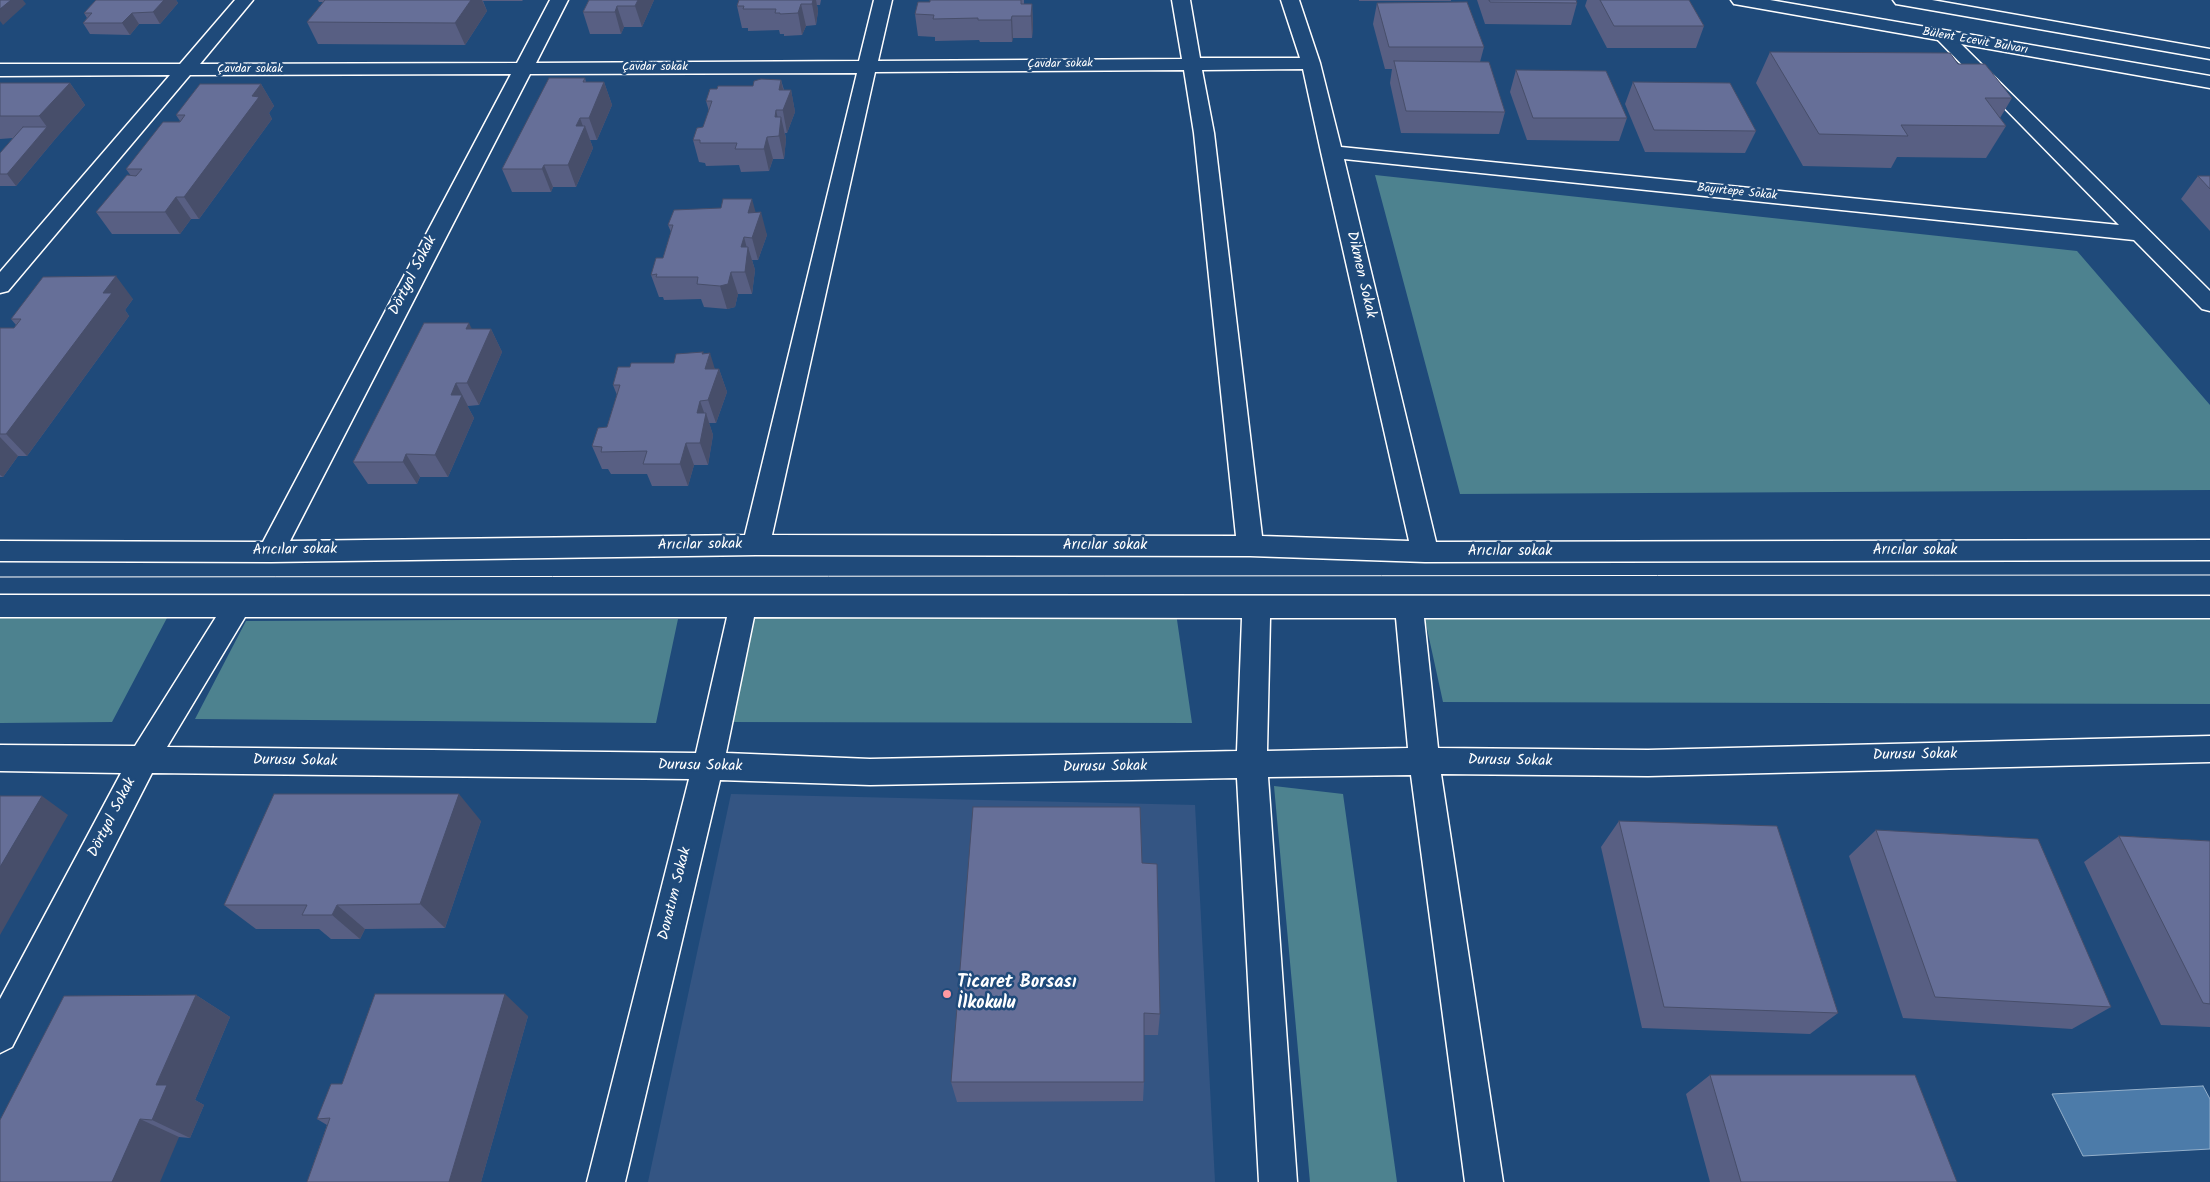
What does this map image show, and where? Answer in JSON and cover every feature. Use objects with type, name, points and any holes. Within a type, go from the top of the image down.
[{"type":"street","points":[[0,286],[186,71],[244,0]]},
{"type":"street","name":"Dörtyol Sokak","points":[[271,552],[521,69],[559,0]]},
{"type":"street","points":[[756,545],[883,0]]},
{"type":"street","points":[[1181,0],[1204,133],[1250,546]]},
{"type":"street","name":"Dikmen Sokak","points":[[1290,0],[1311,63],[1425,552]]},
{"type":"street","name":"Bülent Ecevit Bulvarı","points":[[1740,0],[2210,82]]},
{"type":"street","name":"Bülent Ecevit Bulvarı","points":[[1902,0],[2210,54]]},
{"type":"street","points":[[1943,36],[2210,304]]},
{"type":"street","name":"Çavdar sokak","points":[[0,70],[186,71],[1311,63]]},
{"type":"street","name":"Bayırtepe Sokak","points":[[1331,152],[2142,234]]},
{"type":"street","name":"Arıcılar sokak","points":[[0,551],[271,552],[756,545],[1250,546],[1425,552],[2210,550]]},
{"type":"street","points":[[0,606],[2210,607]]},
{"type":"street","name":"Donatım Sokak","points":[[606,1182],[708,766],[743,606]]},
{"type":"street","points":[[1256,606],[1252,766],[1278,1182]]},
{"type":"street","points":[[1409,606],[1424,761],[1484,1182]]},
{"type":"street","name":"Dörtyol Sokak","points":[[0,1035],[143,760],[237,607]]},
{"type":"street","name":"Durusu Sokak","points":[[0,758],[708,766],[870,772],[1252,766],[1424,761],[1648,763],[2210,749]]},
{"type":"shaded area","name":"Ticaret Borsası İlkokulu","points":[[731,794],[1195,805],[1215,1182],[648,1182]]},
{"type":"shaded area","points":[[2203,1086],[2210,1099],[2210,1149],[2083,1156],[2052,1094]]},
{"type":"green space","points":[[1375,175],[2077,251],[2210,405],[2210,490],[1460,494]]},
{"type":"green space","points":[[1176,613],[1192,723],[729,722],[754,618]]},
{"type":"green space","points":[[0,615],[168,616],[112,722],[0,723]]},
{"type":"green space","points":[[1424,615],[2210,617],[2210,704],[1443,702]]},
{"type":"green space","points":[[678,619],[656,723],[195,719],[246,621]]},
{"type":"green space","points":[[1274,786],[1343,794],[1397,1182],[1310,1182]]},
{"type":"building","points":[[0,0],[11,0],[0,9]]},
{"type":"building","points":[[96,0],[164,0],[153,12],[132,13],[122,23],[83,23],[92,13],[84,13]]},
{"type":"building","points":[[325,0],[471,0],[455,23],[307,22]]},
{"type":"building","points":[[589,0],[638,0],[635,6],[617,6],[615,12],[583,12]]},
{"type":"building","points":[[739,0],[813,0],[812,4],[801,4],[798,13],[780,14],[775,13],[776,9],[743,9],[744,6],[737,6]]},
{"type":"building","points":[[930,0],[1021,0],[1021,4],[1032,4],[1031,16],[1012,16],[1011,20],[978,20],[978,18],[933,19],[934,15],[915,14],[918,2],[930,2]]},
{"type":"building","points":[[1489,0],[1576,0],[1577,3],[1490,2]]},
{"type":"building","points":[[1600,0],[1689,0],[1704,26],[1614,26]]},
{"type":"building","points":[[1467,2],[1484,47],[1389,47],[1377,3]]},
{"type":"building","points":[[1770,52],[1950,53],[1958,64],[1985,64],[2012,98],[1985,98],[2006,126],[1901,125],[1908,136],[1819,134]]},
{"type":"building","points":[[1394,61],[1489,62],[1505,112],[1406,111]]},
{"type":"building","points":[[1516,70],[1606,71],[1627,118],[1533,118]]},
{"type":"building","points":[[549,78],[585,78],[583,82],[604,82],[589,118],[580,118],[576,126],[585,126],[568,165],[544,165],[542,169],[502,169]]},
{"type":"building","points":[[761,79],[781,80],[779,90],[791,90],[783,110],[776,110],[775,117],[781,117],[779,136],[767,137],[764,149],[735,149],[737,143],[700,143],[700,140],[693,140],[697,128],[703,127],[712,101],[706,101],[710,89],[717,89],[718,86],[753,86],[754,81]]},
{"type":"building","points":[[1633,82],[1730,83],[1756,131],[1654,130]]},
{"type":"building","points":[[0,83],[70,83],[39,116],[0,116]]},
{"type":"building","points":[[200,84],[261,84],[252,96],[259,97],[184,197],[176,197],[165,212],[96,212],[127,175],[136,176],[142,169],[126,169],[163,122],[180,122],[185,115],[176,115]]},
{"type":"building","points":[[23,127],[47,127],[7,174],[0,174],[0,153]]},
{"type":"building","points":[[2198,176],[2210,176],[2210,189]]},
{"type":"building","points":[[723,199],[752,199],[748,213],[761,212],[752,238],[744,237],[741,247],[748,247],[745,272],[731,272],[728,284],[720,286],[697,284],[698,277],[656,277],[657,274],[651,275],[656,258],[663,258],[673,225],[668,225],[674,210],[721,208]]},
{"type":"building","points":[[116,276],[103,293],[112,293],[6,434],[0,434],[0,328],[14,328],[21,319],[11,319],[43,277]]},
{"type":"building","points":[[424,323],[469,323],[466,329],[491,329],[467,383],[456,383],[451,395],[462,395],[435,455],[406,454],[403,462],[353,462]]},
{"type":"building","points":[[703,352],[702,354],[710,353],[705,369],[719,369],[708,400],[700,401],[697,413],[706,413],[700,443],[686,443],[680,464],[643,464],[647,451],[601,452],[602,447],[592,446],[598,428],[607,427],[620,385],[613,385],[618,367],[630,367],[631,363],[674,363],[676,354]]},
{"type":"building","points":[[274,794],[459,794],[420,904],[337,905],[332,915],[302,915],[307,905],[224,905]]},
{"type":"building","points":[[0,796],[42,796],[0,867]]},
{"type":"building","points":[[973,807],[1140,807],[1142,863],[1157,864],[1160,1014],[1144,1013],[1144,1082],[951,1082]]},
{"type":"building","points":[[1619,821],[1777,826],[1838,1013],[1664,1007]]},
{"type":"building","points":[[1876,830],[2038,839],[2111,1007],[1935,997]]},
{"type":"building","points":[[2119,836],[2210,841],[2210,1004],[2203,1003]]},
{"type":"building","points":[[375,994],[505,994],[449,1182],[307,1182],[330,1118],[317,1119],[331,1084],[342,1084]]},
{"type":"building","points":[[196,995],[156,1085],[167,1085],[152,1120],[140,1119],[112,1182],[0,1182],[0,1120],[64,996]]},
{"type":"building","points":[[1710,1075],[1915,1075],[1957,1182],[1741,1182]]},
{"type":"tram line","points":[[0,577],[2210,575]]},
{"type":"place","name":"Ticaret Borsası İlkokulu","points":[[947,994]]}]
